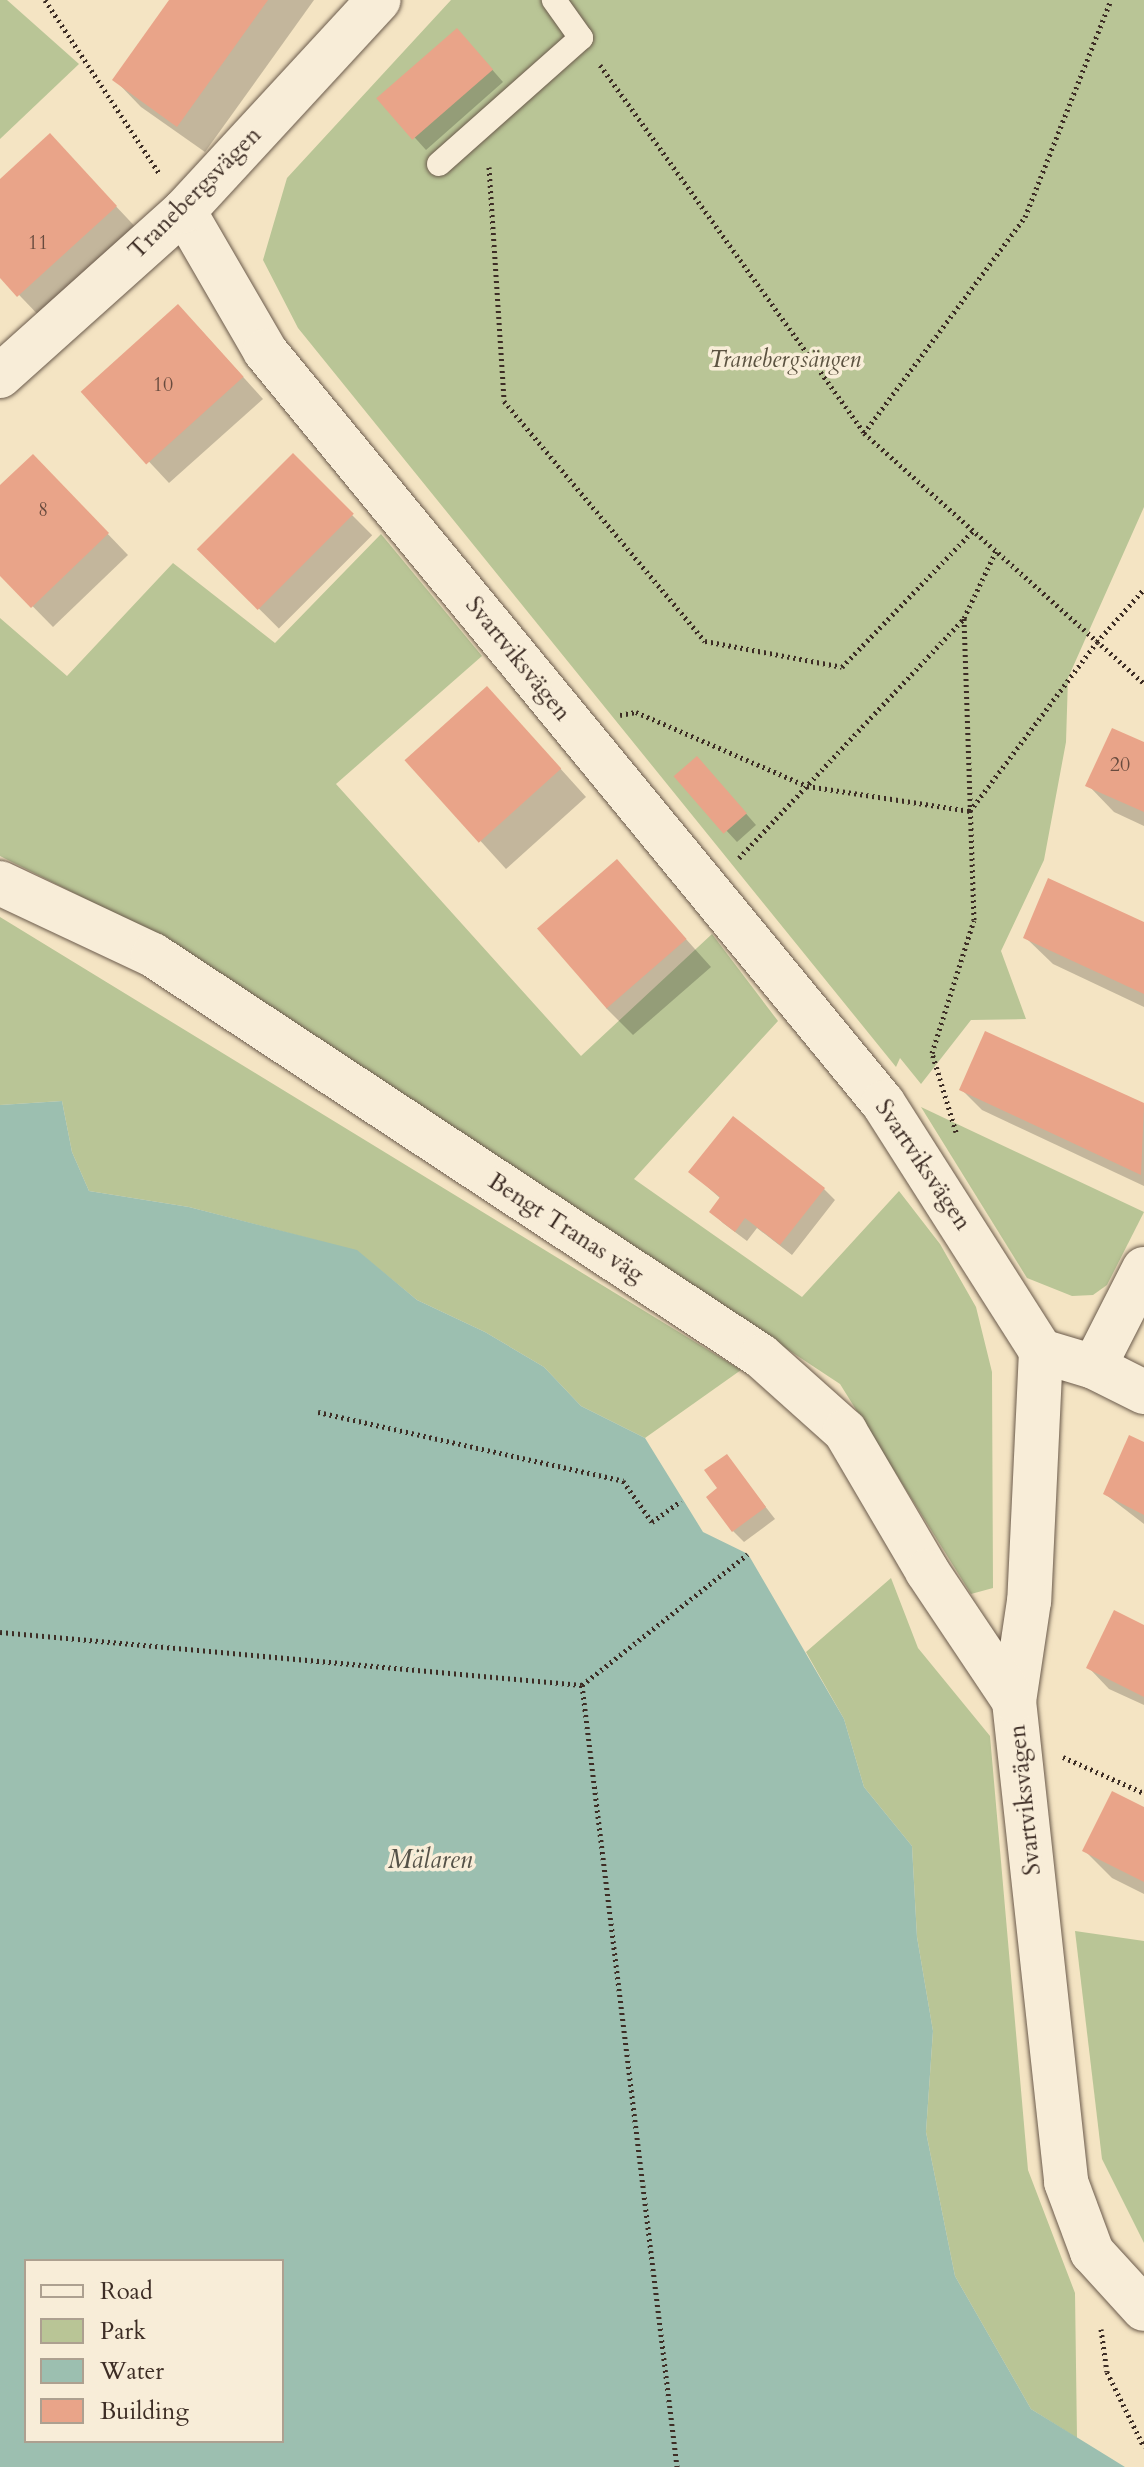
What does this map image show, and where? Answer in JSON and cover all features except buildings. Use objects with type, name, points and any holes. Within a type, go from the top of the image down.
[{"type":"street","name":"Tranebergsvägen","points":[[0,376],[184,211],[379,0]]},
{"type":"street","name":"Svartviksvägen","points":[[184,211],[265,351],[883,1103],[1041,1351],[1029,1601],[1014,1701],[1019,1750],[1066,2182],[1092,2252],[1144,2309]]},
{"type":"street","name":"Bengt Tranas väg","points":[[0,883],[153,955],[761,1356],[845,1431],[927,1571],[1014,1701]]},
{"type":"street","points":[[1094,1367],[1144,1269]]},
{"type":"street","points":[[1041,1351],[1094,1367],[1144,1392]]},
{"type":"lane","points":[[439,164],[581,38],[554,0]]},
{"type":"path","points":[[45,0],[184,211]]},
{"type":"path","points":[[864,433],[1025,217],[1111,0]]},
{"type":"path","points":[[581,38],[864,433],[1144,683]]},
{"type":"path","points":[[486,122],[504,401],[705,641],[842,667],[973,531]]},
{"type":"path","points":[[709,891],[964,618],[996,551]]},
{"type":"path","points":[[970,811],[1097,642],[1144,589]]},
{"type":"path","points":[[957,1135],[932,1053],[974,920],[964,618]]},
{"type":"path","points":[[573,725],[636,712],[807,786],[970,811]]},
{"type":"path","points":[[318,1412],[623,1481],[652,1522],[681,1501]]},
{"type":"path","points":[[0,1632],[582,1685],[748,1554]]},
{"type":"path","points":[[582,1685],[677,2467]]},
{"type":"path","points":[[1019,1750],[1045,1749],[1144,1793]]},
{"type":"path","points":[[1092,2252],[1107,2372],[1144,2447]]},
{"type":"green space","points":[[0,0],[7,0],[79,64],[0,139]]},
{"type":"green space","name":"Tranebergsängen","points":[[451,0],[1144,0],[1144,507],[1068,678],[1066,742],[1044,860],[1001,951],[1026,1019],[971,1020],[921,1084],[900,1058],[896,1067],[298,328],[263,260],[287,178]]},
{"type":"green space","points":[[381,534],[482,656],[336,784],[581,1056],[712,934],[778,1021],[634,1179],[802,1297],[899,1191],[940,1244],[976,1307],[992,1372],[993,1588],[971,1594],[840,1384],[168,940],[0,856],[0,618],[67,676],[173,563],[275,643]]},
{"type":"green space","points":[[0,917],[741,1370],[645,1438],[581,1406],[544,1367],[485,1332],[417,1300],[357,1251],[189,1207],[89,1191],[72,1152],[62,1101],[0,1105]]},
{"type":"green space","points":[[921,1107],[1144,1212],[1107,1285],[1093,1295],[1072,1296],[1027,1278]]},
{"type":"green space","points":[[891,1578],[918,1648],[990,1736],[1028,2170],[1075,2293],[1077,2438],[1031,2409],[955,2276],[926,2132],[933,2031],[917,1937],[912,1846],[864,1787],[844,1719],[806,1652]]},
{"type":"green space","points":[[1075,1931],[1144,1941],[1144,2243],[1102,2159]]},
{"type":"water","name":"Mälaren","points":[[62,1101],[72,1152],[89,1191],[189,1207],[357,1250],[417,1300],[485,1332],[544,1367],[581,1406],[645,1438],[703,1532],[748,1554],[844,1719],[864,1787],[912,1846],[917,1937],[933,2031],[926,2132],[955,2276],[1031,2409],[1125,2467],[0,2467],[0,1105]]}]
